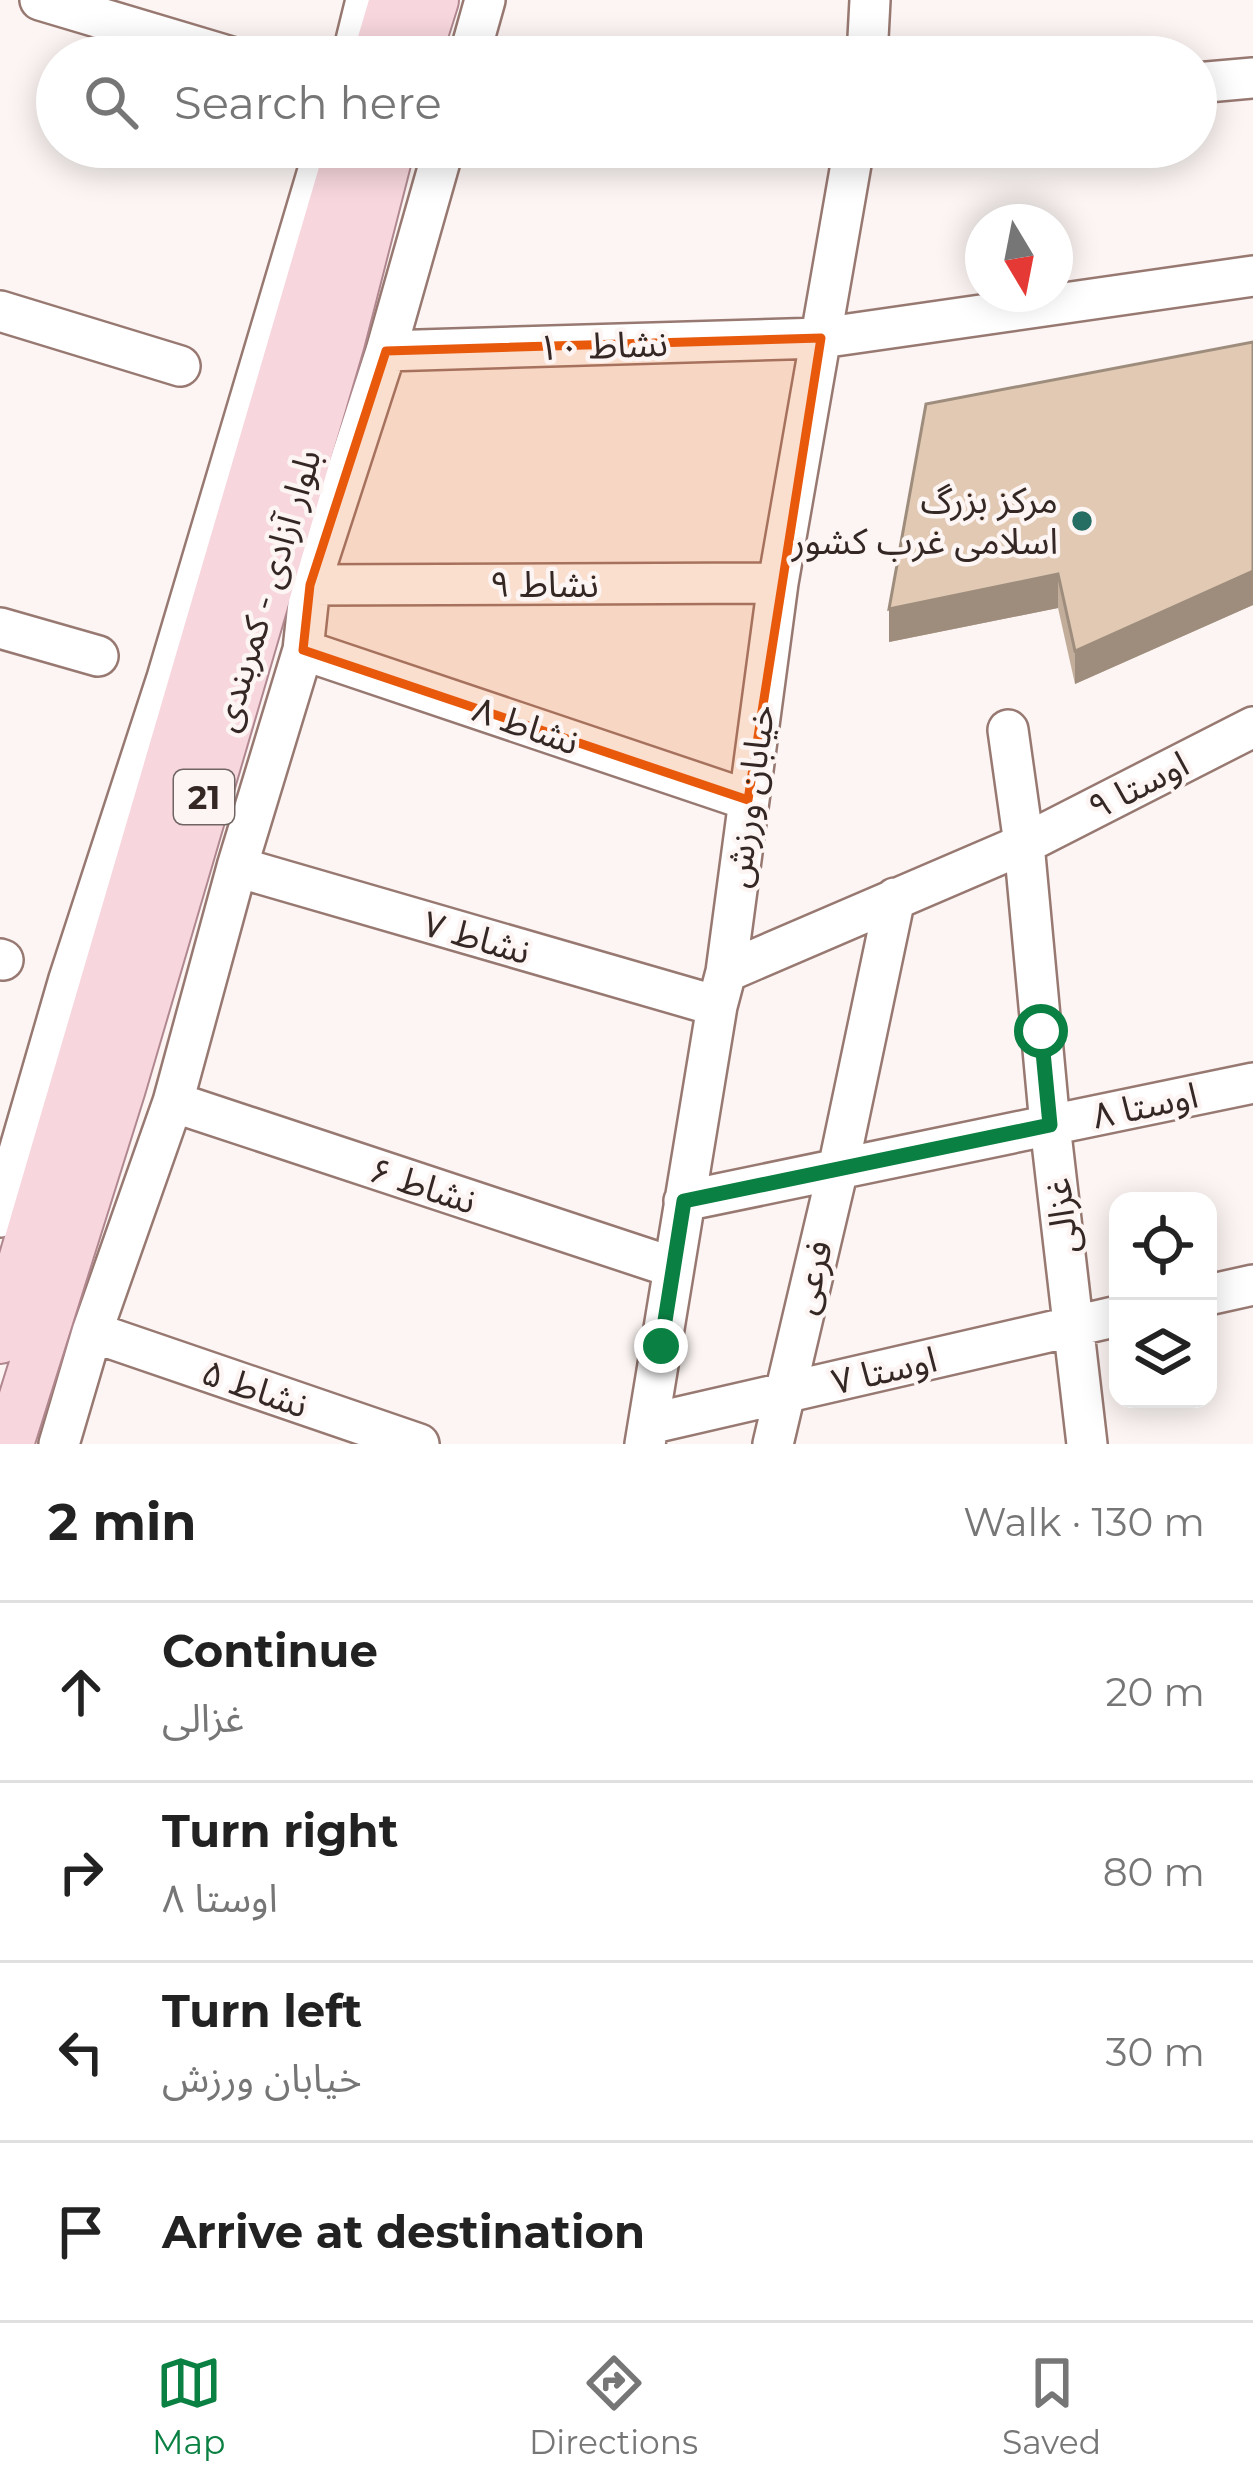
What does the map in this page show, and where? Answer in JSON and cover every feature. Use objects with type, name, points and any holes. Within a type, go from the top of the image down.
[{"type":"main road","points":[[383,36],[394,0]]},
{"type":"main road","points":[[423,36],[434,0]]},
{"type":"main road","name":"بلوار آزادی - کمربندی","points":[[0,1340],[344,168]]},
{"type":"main road","name":"بلوار آزادی - کمربندی","points":[[9,1444],[121,1088],[340,342],[385,168]]},
{"type":"street","points":[[40,0],[161,36]]},
{"type":"street","points":[[357,36],[366,0]]},
{"type":"street","points":[[476,36],[485,0]]},
{"type":"street","points":[[868,36],[870,0]]},
{"type":"street","points":[[1217,81],[1253,78]]},
{"type":"street","points":[[0,1217],[320,168]]},
{"type":"street","points":[[59,1444],[92,1331],[173,1102],[303,650],[310,585],[386,351],[438,168]]},
{"type":"street","name":"خیابان ورزش","points":[[647,1434],[722,989],[778,583],[850,168]]},
{"type":"street","name":"نشاط ۱۰","points":[[386,351],[820,338],[1253,276]]},
{"type":"street","points":[[0,311],[180,366]]},
{"type":"street","name":"نشاط ۹","points":[[310,585],[778,583]]},
{"type":"street","points":[[0,628],[98,656]]},
{"type":"street","name":"نشاط ۸","points":[[303,650],[748,800]]},
{"type":"street","name":"اوستا ۹","points":[[722,989],[895,898],[1024,844],[1253,727]]},
{"type":"street","name":"غزالی","points":[[1008,730],[1087,1444]]},
{"type":"street","name":"نشاط ۷","points":[[237,867],[722,989]]},
{"type":"street","name":"فرعی","points":[[773,1444],[895,898]]},
{"type":"street","name":"اوستا ۸","points":[[684,1201],[1253,1083]]},
{"type":"street","name":"نشاط ۶","points":[[173,1102],[672,1267]]},
{"type":"street","points":[[1217,1293],[1253,1285]]},
{"type":"street","name":"اوستا ۷","points":[[647,1434],[782,1394],[1109,1318]]},
{"type":"street","name":"نشاط ۵","points":[[92,1331],[419,1444]]},
{"type":"highlighted area","points":[[821,338],[748,800],[303,650],[310,585],[386,351]]},
{"type":"building","name":"مرکز بزرگ اسلامی غرب کشور","points":[[1253,342],[1253,571],[1075,651],[1058,574],[889,609],[926,404]]},
{"type":"place","name":"مرکز بزرگ اسلامی غرب کشور","points":[[1082,521]]},
{"type":"route","points":[[661,1346],[684,1201],[1050,1125],[1041,1031]]}]
